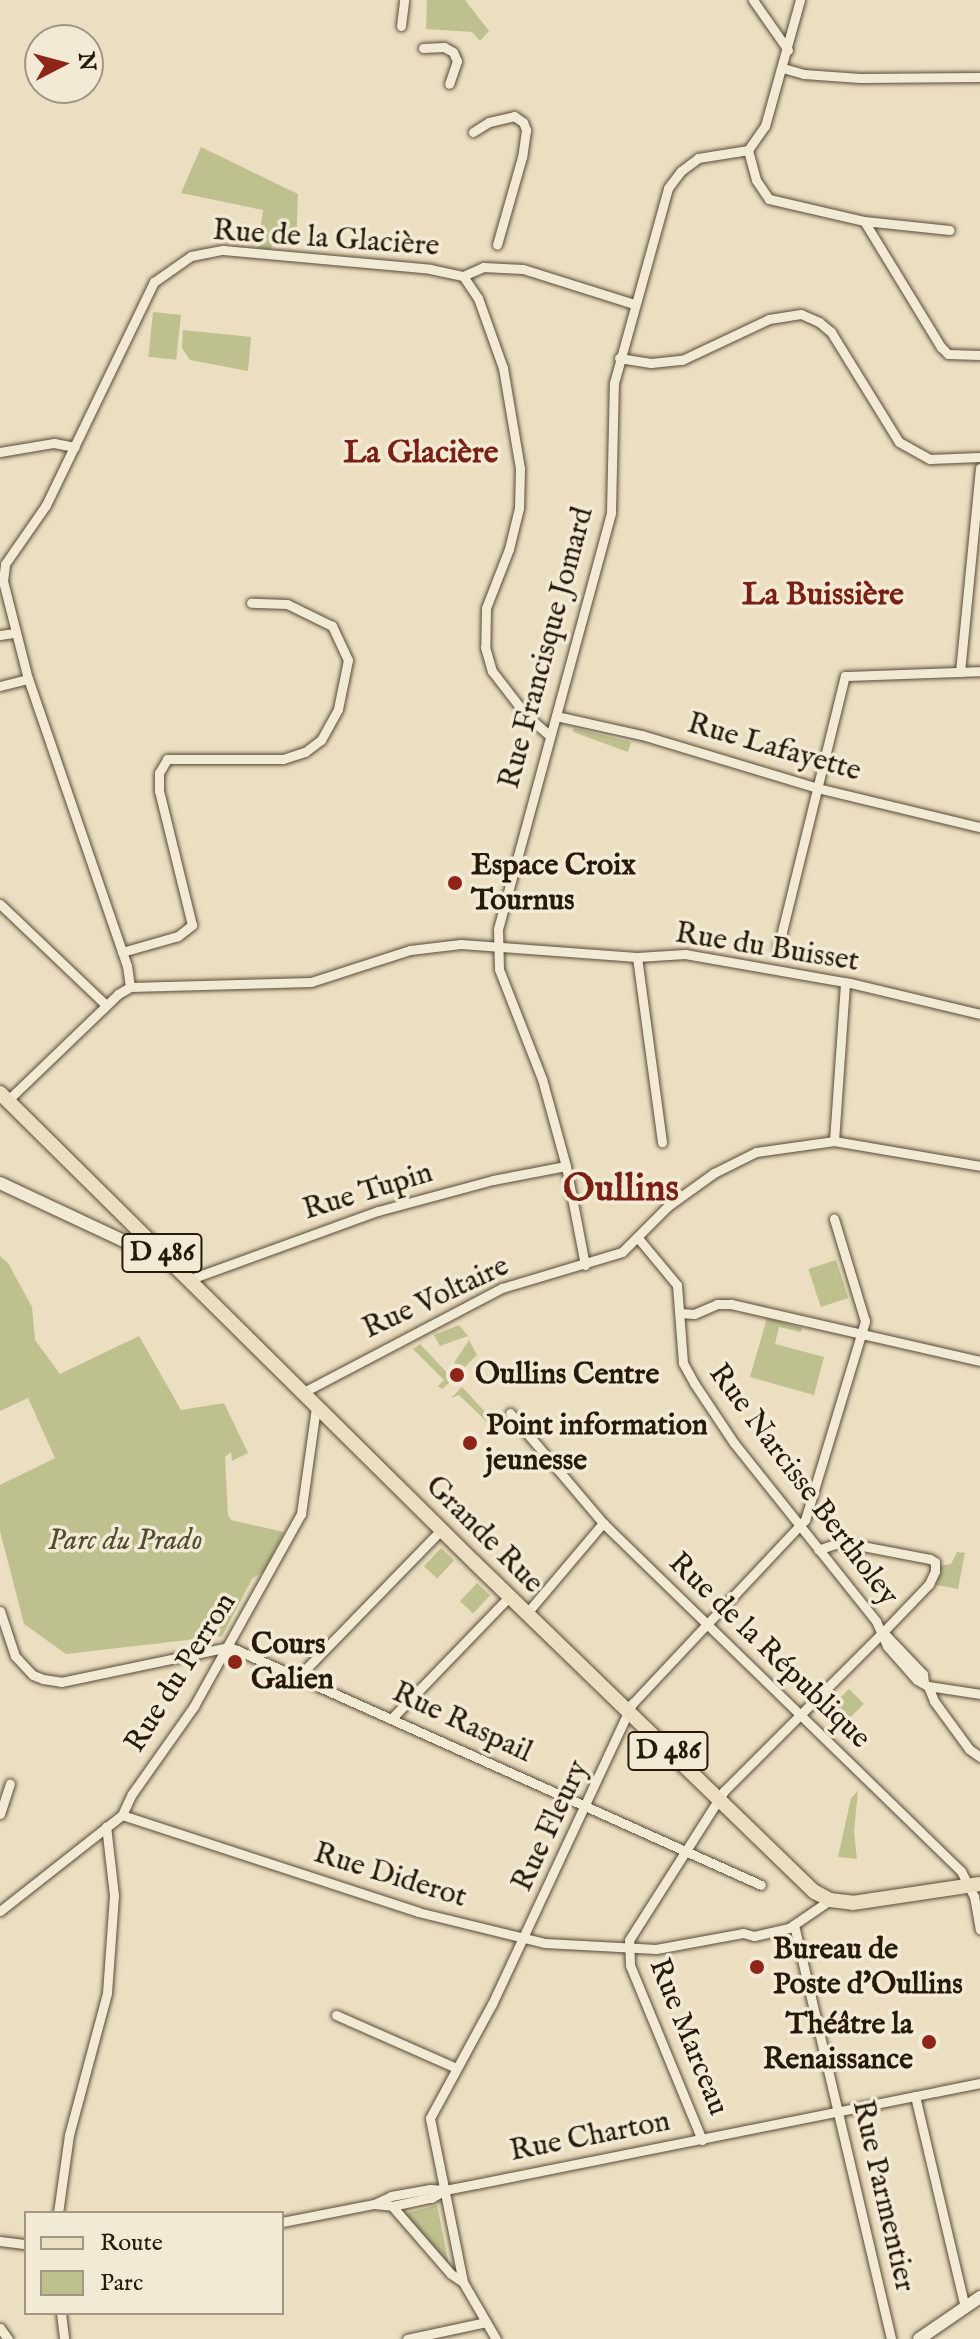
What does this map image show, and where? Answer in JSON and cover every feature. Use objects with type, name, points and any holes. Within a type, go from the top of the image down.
[{"type":"main road","name":"Grande Rue","points":[[4,1097],[718,1800],[815,1892],[830,1900]]},
{"type":"main road","points":[[830,1900],[865,1902],[975,1885]]},
{"type":"street","points":[[401,26],[404,0]]},
{"type":"street","points":[[753,0],[788,50]]},
{"type":"street","points":[[800,0],[765,126],[748,150],[756,180],[769,199],[864,221],[950,230]]},
{"type":"street","points":[[423,48],[444,47],[453,52],[457,61],[449,84]]},
{"type":"street","points":[[783,68],[804,74],[860,78],[980,77]]},
{"type":"street","points":[[473,132],[489,122],[514,116],[523,122],[526,130],[522,157],[497,245]]},
{"type":"street","name":"Rue Francisque Jomard","points":[[496,944],[611,512],[613,393],[619,358],[668,188],[681,171],[698,158],[748,150]]},
{"type":"street","points":[[864,221],[941,347],[948,354],[980,355]]},
{"type":"street","name":"Rue de la Glacière","points":[[130,987],[121,950],[28,679],[3,581],[5,564],[46,505],[144,297],[161,276],[191,256],[223,250],[386,267],[401,265],[463,276],[483,267],[523,269],[634,304]]},
{"type":"street","points":[[463,276],[478,298],[503,368],[520,468],[519,508],[509,549],[486,608],[485,647],[492,671],[505,689],[530,719],[550,736]]},
{"type":"street","points":[[619,358],[651,363],[682,360],[769,319],[801,314],[819,322],[831,332],[899,442],[930,459],[980,457]]},
{"type":"street","points":[[0,452],[54,443],[75,447]]},
{"type":"street","points":[[960,672],[980,468]]},
{"type":"street","points":[[121,950],[187,931],[192,925],[159,791],[162,764],[174,757],[283,759],[305,752],[321,740],[338,709],[348,660],[332,626],[287,604],[251,603]]},
{"type":"street","points":[[0,635],[15,633]]},
{"type":"street","points":[[778,948],[845,676],[980,671]]},
{"type":"street","points":[[0,686],[28,679]]},
{"type":"street","name":"Rue Lafayette","points":[[556,716],[642,735],[817,788],[980,827]]},
{"type":"street","points":[[0,904],[106,1005]]},
{"type":"street","points":[[496,944],[499,969],[542,1079],[566,1166],[585,1265]]},
{"type":"street","name":"Rue du Buisset","points":[[130,987],[311,982],[410,950],[496,944],[637,957],[685,954],[845,982],[980,1014]]},
{"type":"street","points":[[637,957],[662,1142]]},
{"type":"street","points":[[834,1141],[845,982]]},
{"type":"street","points":[[4,1097],[130,987]]},
{"type":"street","name":"Rue Voltaire","points":[[302,1393],[502,1288],[622,1252],[668,1206],[714,1173],[756,1152],[834,1141],[980,1166]]},
{"type":"street","name":"Rue Tupin","points":[[188,1280],[378,1211],[493,1180],[566,1166]]},
{"type":"street","points":[[0,1183],[154,1255],[165,1256]]},
{"type":"street","points":[[800,1525],[809,1510],[865,1321],[834,1219]]},
{"type":"street","name":"Rue Narcisse Bertholey","points":[[638,1238],[677,1285],[683,1363],[694,1383],[734,1443],[818,1550],[883,1632],[923,1674],[934,1701],[969,1749],[980,1757]]},
{"type":"street","points":[[680,1313],[694,1314],[717,1304],[731,1304],[980,1361]]},
{"type":"street","name":"Rue du Perron","points":[[0,1911],[122,1815],[132,1794],[194,1706],[301,1514],[312,1416],[316,1407]]},
{"type":"street","name":"Rue de la République","points":[[510,1413],[603,1523],[975,1885],[980,1929]]},
{"type":"street","points":[[527,1613],[603,1523]]},
{"type":"street","name":"Rue Fleury","points":[[463,2282],[430,2118],[524,1939],[640,1694],[800,1525]]},
{"type":"street","points":[[299,1676],[441,1530]]},
{"type":"street","name":"Rue Marceau","points":[[702,2140],[630,1965],[629,1949],[637,1926],[718,1800],[929,1584],[935,1571],[935,1562],[930,1559],[841,1542],[818,1550]]},
{"type":"street","points":[[393,1717],[510,1596]]},
{"type":"street","points":[[0,1611],[15,1656],[33,1675],[61,1682],[229,1647]]},
{"type":"street","name":"Rue Raspail","points":[[229,1647],[393,1717],[761,1885]]},
{"type":"street","points":[[191,1655],[206,1660],[213,1672]]},
{"type":"street","points":[[926,1684],[980,1694]]},
{"type":"street","points":[[0,1814],[10,1784]]},
{"type":"street","name":"Rue Diderot","points":[[122,1815],[418,1912],[524,1939],[656,1949],[743,1933],[754,1936],[794,1925],[830,1900]]},
{"type":"street","points":[[58,2211],[69,2135],[109,1977],[114,1895],[106,1826]]},
{"type":"street","name":"Rue Parmentier","points":[[794,1925],[891,2339]]},
{"type":"street","points":[[336,2015],[456,2068]]},
{"type":"street","name":"Rue Charton","points":[[284,2222],[374,2204],[391,2196],[430,2189],[445,2190],[980,2083]]},
{"type":"street","points":[[915,2096],[965,2307]]},
{"type":"street","name":"Rue Charton","points":[[374,2204],[392,2206],[431,2198],[445,2190]]},
{"type":"street","points":[[392,2206],[451,2274],[463,2282],[496,2339]]},
{"type":"street","points":[[0,2241],[24,2244]]},
{"type":"street","points":[[919,2339],[980,2297]]},
{"type":"street","points":[[61,2315],[64,2339]]},
{"type":"street","points":[[407,2339],[486,2322]]},
{"type":"street","points":[[0,2328],[8,2339]]},
{"type":"green space","points":[[427,0],[465,0],[489,31],[480,41],[472,32],[426,29]]},
{"type":"green space","points":[[201,147],[298,194],[296,246],[272,244],[271,250],[258,248],[263,210],[181,193]]},
{"type":"green space","points":[[153,312],[181,315],[176,360],[148,357]]},
{"type":"green space","points":[[183,330],[251,337],[248,371],[190,360],[182,348]]},
{"type":"green space","points":[[574,728],[631,742],[628,752],[573,732]]},
{"type":"green space","name":"Parc du Prado","points":[[0,1256],[8,1263],[32,1307],[35,1340],[60,1374],[139,1336],[181,1410],[224,1403],[248,1453],[232,1461],[231,1452],[225,1457],[228,1515],[231,1520],[284,1532],[264,1571],[252,1579],[222,1636],[66,1654],[24,1624],[0,1531],[0,1485],[55,1458],[28,1398],[0,1411]]},
{"type":"green space","points":[[836,1260],[848,1298],[821,1307],[808,1269]]},
{"type":"green space","points":[[767,1318],[802,1328],[801,1332],[779,1327],[775,1344],[824,1357],[814,1395],[750,1377]]},
{"type":"green space","points":[[459,1325],[468,1336],[440,1346],[434,1335]]},
{"type":"green space","points":[[469,1340],[477,1355],[464,1368],[454,1363]]},
{"type":"green space","points":[[420,1344],[453,1379],[442,1389],[438,1386],[444,1380],[413,1349]]},
{"type":"green space","points":[[462,1387],[491,1418],[487,1422],[459,1395],[451,1398]]},
{"type":"green space","points":[[441,1548],[454,1560],[437,1579],[424,1566]]},
{"type":"green space","points":[[957,1552],[965,1553],[958,1589],[936,1585],[940,1566],[951,1564]]},
{"type":"green space","points":[[477,1583],[490,1595],[473,1614],[460,1601]]},
{"type":"green space","points":[[849,1689],[864,1704],[841,1727],[826,1712]]},
{"type":"green space","points":[[858,1791],[854,1832],[857,1859],[838,1857],[851,1798]]},
{"type":"green space","points":[[437,2205],[449,2265],[403,2214]]},
{"type":"place","name":"Espace Croix Tournus","points":[[455,883]]},
{"type":"place","name":"Oullins Centre","points":[[457,1375]]},
{"type":"place","name":"Point information jeunesse","points":[[470,1443]]},
{"type":"place","name":"Cours Galien","points":[[235,1662]]},
{"type":"place","name":"Bureau de Poste d'Oullins","points":[[757,1967]]},
{"type":"place","name":"Théâtre la Renaissance","points":[[929,2042]]},
{"type":"district","name":"La Glacière","points":[[421,454]]},
{"type":"district","name":"La Buissière","points":[[823,596]]},
{"type":"district","name":"Oullins","points":[[621,1191]]}]
